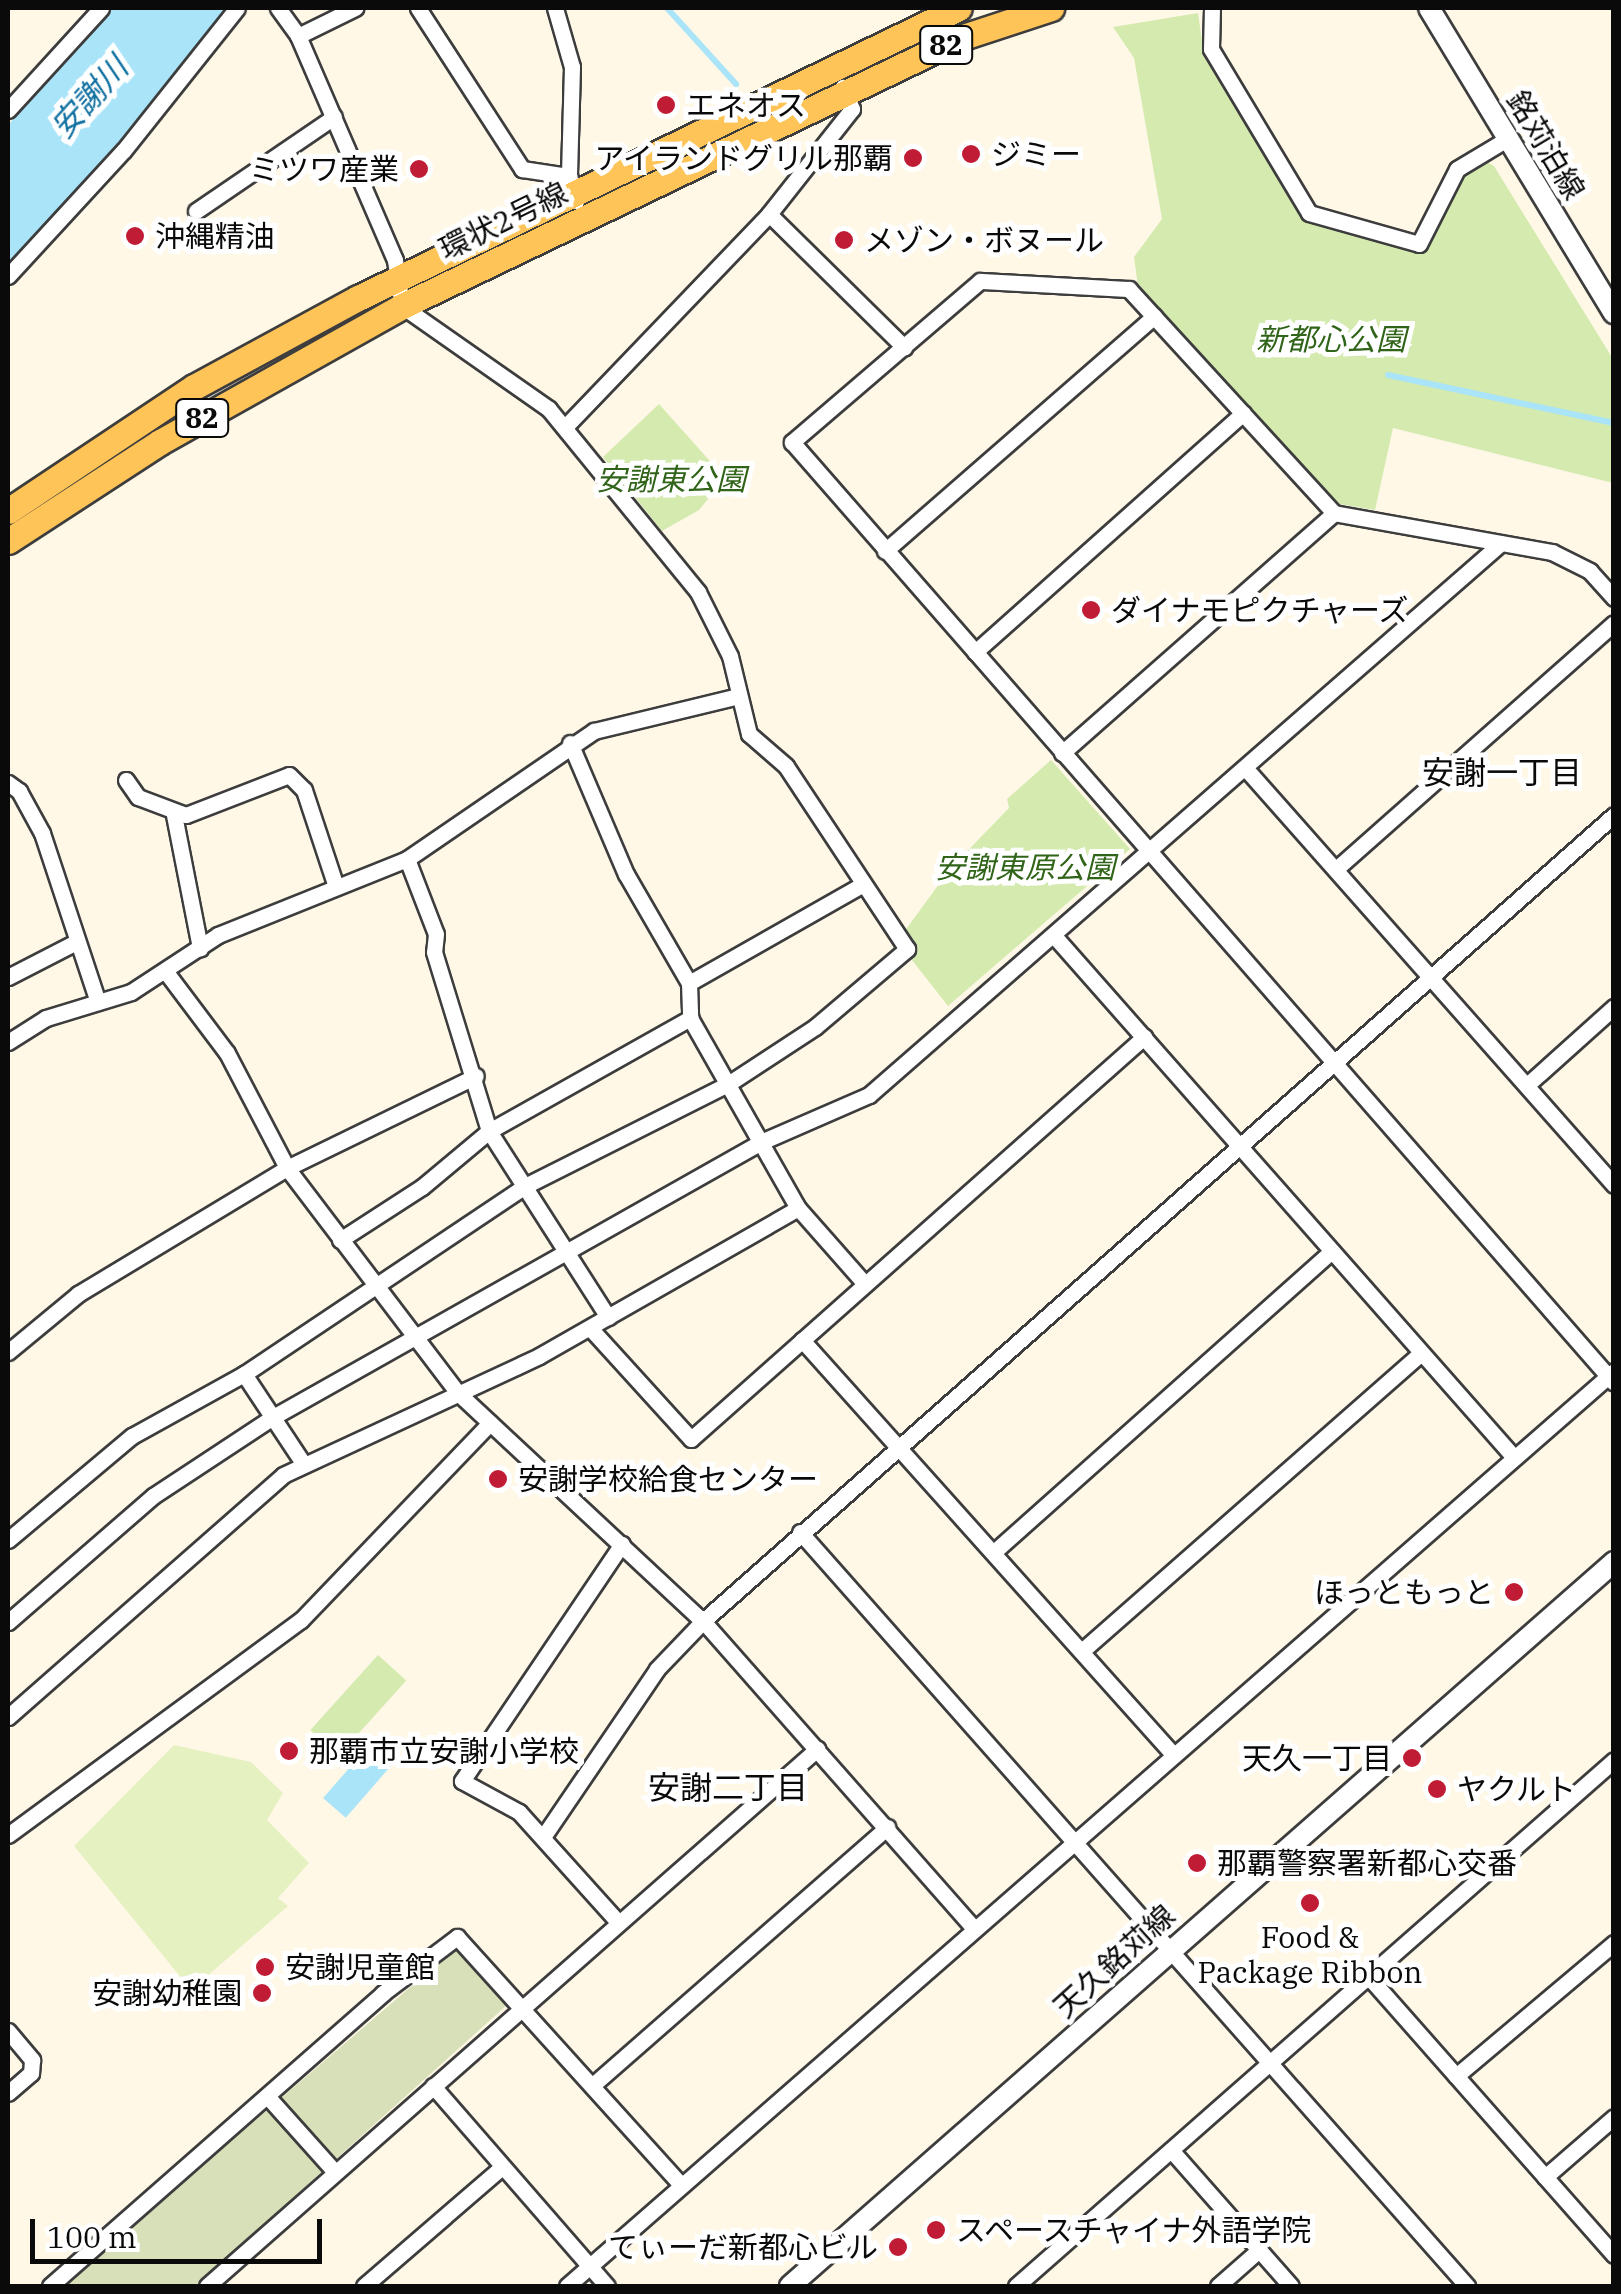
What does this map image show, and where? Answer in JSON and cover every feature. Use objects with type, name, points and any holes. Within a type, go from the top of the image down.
[{"type":"main road","name":"環状2号線","points":[[8,511],[194,387],[570,184],[960,8]]},
{"type":"main road","name":"環状2号線","points":[[8,541],[160,442],[402,306],[960,38],[1051,8]]},
{"type":"street","points":[[8,110],[101,8]]},
{"type":"street","points":[[8,276],[124,150],[237,8]]},
{"type":"street","points":[[8,1540],[132,1436],[244,1374],[523,1188],[728,1084],[814,1028],[906,949],[786,766],[749,734],[736,697],[730,656],[712,613],[566,426],[517,382],[402,306],[393,280],[395,260],[298,36],[278,8]]},
{"type":"street","points":[[298,36],[355,8]]},
{"type":"street","points":[[418,8],[522,169],[570,184]]},
{"type":"street","points":[[555,8],[572,67],[570,184],[584,217]]},
{"type":"street","points":[[1212,8],[1211,49],[1309,213],[1419,244],[1457,169],[1506,139]]},
{"type":"street","name":"銘苅泊線","points":[[1429,8],[1506,139],[1610,301]]},
{"type":"street","points":[[566,426],[768,214],[852,109],[834,67]]},
{"type":"street","points":[[196,211],[334,117]]},
{"type":"street","points":[[768,214],[904,346]]},
{"type":"street","points":[[568,2286],[1512,1454],[1611,1376],[792,442],[980,281],[1129,289],[1334,513],[1574,560],[1614,598]]},
{"type":"street","points":[[885,551],[1154,316]]},
{"type":"street","points":[[974,652],[1244,414]]},
{"type":"street","points":[[1062,753],[1334,513]]},
{"type":"street","points":[[8,1622],[153,1496],[273,1418],[564,1249],[761,1142],[870,1095],[1056,938],[1501,543]]},
{"type":"street","points":[[1336,869],[1614,624]]},
{"type":"street","points":[[8,1042],[46,1018],[98,1002],[166,972],[200,948],[408,859],[594,730],[736,697]]},
{"type":"street","points":[[570,744],[626,874],[689,983],[690,1018],[798,1208],[864,1284]]},
{"type":"street","points":[[1247,770],[1614,1185]]},
{"type":"street","points":[[126,780],[138,797],[174,815],[289,774],[304,790],[336,887]]},
{"type":"street","points":[[8,782],[19,790],[42,833],[98,1002]]},
{"type":"street","points":[[174,815],[200,948]]},
{"type":"street","points":[[543,1837],[657,1669],[702,1621],[1614,816]]},
{"type":"street","points":[[408,859],[476,1076],[489,1131],[608,1318]]},
{"type":"street","points":[[689,983],[863,884]]},
{"type":"street","points":[[1056,938],[1512,1454]]},
{"type":"street","points":[[9,974],[76,942]]},
{"type":"street","points":[[166,972],[227,1053],[287,1168],[413,1339],[457,1392],[702,1621],[973,1927]]},
{"type":"street","points":[[1526,1085],[1614,1007]]},
{"type":"street","points":[[340,1240],[422,1187],[489,1131],[690,1018]]},
{"type":"street","points":[[590,1328],[691,1438],[1144,1037]]},
{"type":"street","points":[[8,1352],[78,1294],[287,1168],[476,1076]]},
{"type":"street","points":[[8,1718],[237,1512],[303,1462],[590,1328],[798,1208]]},
{"type":"street","points":[[995,1551],[1332,1252]]},
{"type":"street","points":[[802,1340],[1171,1752]]},
{"type":"street","points":[[1083,1650],[1421,1354]]},
{"type":"street","points":[[244,1374],[303,1462]]},
{"type":"street","points":[[8,1835],[301,1620],[490,1422]]},
{"type":"street","points":[[800,1532],[1466,2286]]},
{"type":"street","points":[[618,1922],[520,1812],[462,1781],[622,1544]]},
{"type":"street","name":"天久銘苅線","points":[[790,2286],[1614,1562]]},
{"type":"street","points":[[207,2286],[817,1748]]},
{"type":"street","points":[[1016,2286],[1614,1760]]},
{"type":"street","points":[[594,2084],[888,1827]]},
{"type":"street","points":[[50,2286],[457,1937],[594,2084],[681,2185]]},
{"type":"street","points":[[1456,2076],[1614,1943]]},
{"type":"street","points":[[1368,1976],[1614,2255]]},
{"type":"street","points":[[8,2031],[32,2060],[31,2074],[8,2093]]},
{"type":"street","points":[[433,2086],[607,2286]]},
{"type":"street","points":[[267,2096],[335,2172]]},
{"type":"street","points":[[1545,2177],[1614,2116]]},
{"type":"street","points":[[1171,2150],[1291,2286]]},
{"type":"street","points":[[364,2286],[502,2167]]},
{"type":"street","points":[[1218,2286],[1259,2250]]},
{"type":"green space","name":"新都心公園","points":[[1198,13],[1204,55],[1304,219],[1424,254],[1461,179],[1485,161],[1494,166],[1613,359],[1613,483],[1393,428],[1375,510],[1340,504],[1140,301],[1134,257],[1162,219],[1134,58],[1113,27]]},
{"type":"green space","name":"安謝東公園","points":[[659,404],[725,478],[699,510],[662,531],[603,457]]},
{"type":"green space","name":"安謝東原公園","points":[[1051,760],[1130,849],[948,1006],[908,955],[904,932],[950,869],[1009,808],[1007,799]]},
{"type":"green space","points":[[378,1655],[406,1680],[339,1755],[310,1730]]},
{"type":"green space","points":[[174,1745],[251,1762],[283,1793],[267,1820],[309,1863],[278,1898],[288,1906],[191,1990],[74,1846]]},
{"type":"green space","points":[[458,1946],[507,2005],[195,2286],[63,2286]]},
{"type":"water","name":"安謝川","points":[[112,8],[226,8],[134,125],[8,265],[8,125]]},
{"type":"water","points":[[371,1743],[394,1763],[346,1818],[323,1798]]},
{"type":"waterway","points":[[667,8],[736,84]]},
{"type":"waterway","points":[[1388,375],[1614,423]]},
{"type":"place","name":"エネオス","points":[[666,105]]},
{"type":"place","name":"ジミー","points":[[971,154]]},
{"type":"place","name":"アイランドグリル那覇","points":[[913,158]]},
{"type":"place","name":"ミツワ産業","points":[[419,169]]},
{"type":"place","name":"沖縄精油","points":[[135,236]]},
{"type":"place","name":"メゾン・ボヌール","points":[[844,240]]},
{"type":"place","name":"ダイナモピクチャーズ","points":[[1091,610]]},
{"type":"place","name":"安謝学校給食センター","points":[[498,1479]]},
{"type":"place","name":"ほっともっと","points":[[1514,1592]]},
{"type":"place","name":"那覇市立安謝小学校","points":[[289,1751]]},
{"type":"place","name":"天久一丁目","points":[[1412,1758]]},
{"type":"place","name":"ヤクルト","points":[[1437,1789]]},
{"type":"place","name":"那覇警察署新都心交番","points":[[1197,1863]]},
{"type":"place","name":"Food & Package Ribbon","points":[[1310,1903]]},
{"type":"place","name":"安謝児童館","points":[[265,1967]]},
{"type":"place","name":"安謝幼稚園","points":[[262,1993]]},
{"type":"place","name":"スペースチャイナ外語学院","points":[[936,2230]]},
{"type":"place","name":"てぃーだ新都心ビル","points":[[898,2247]]},
{"type":"district","name":"安謝一丁目","points":[[1502,772]]},
{"type":"district","name":"安謝二丁目","points":[[728,1787]]}]
